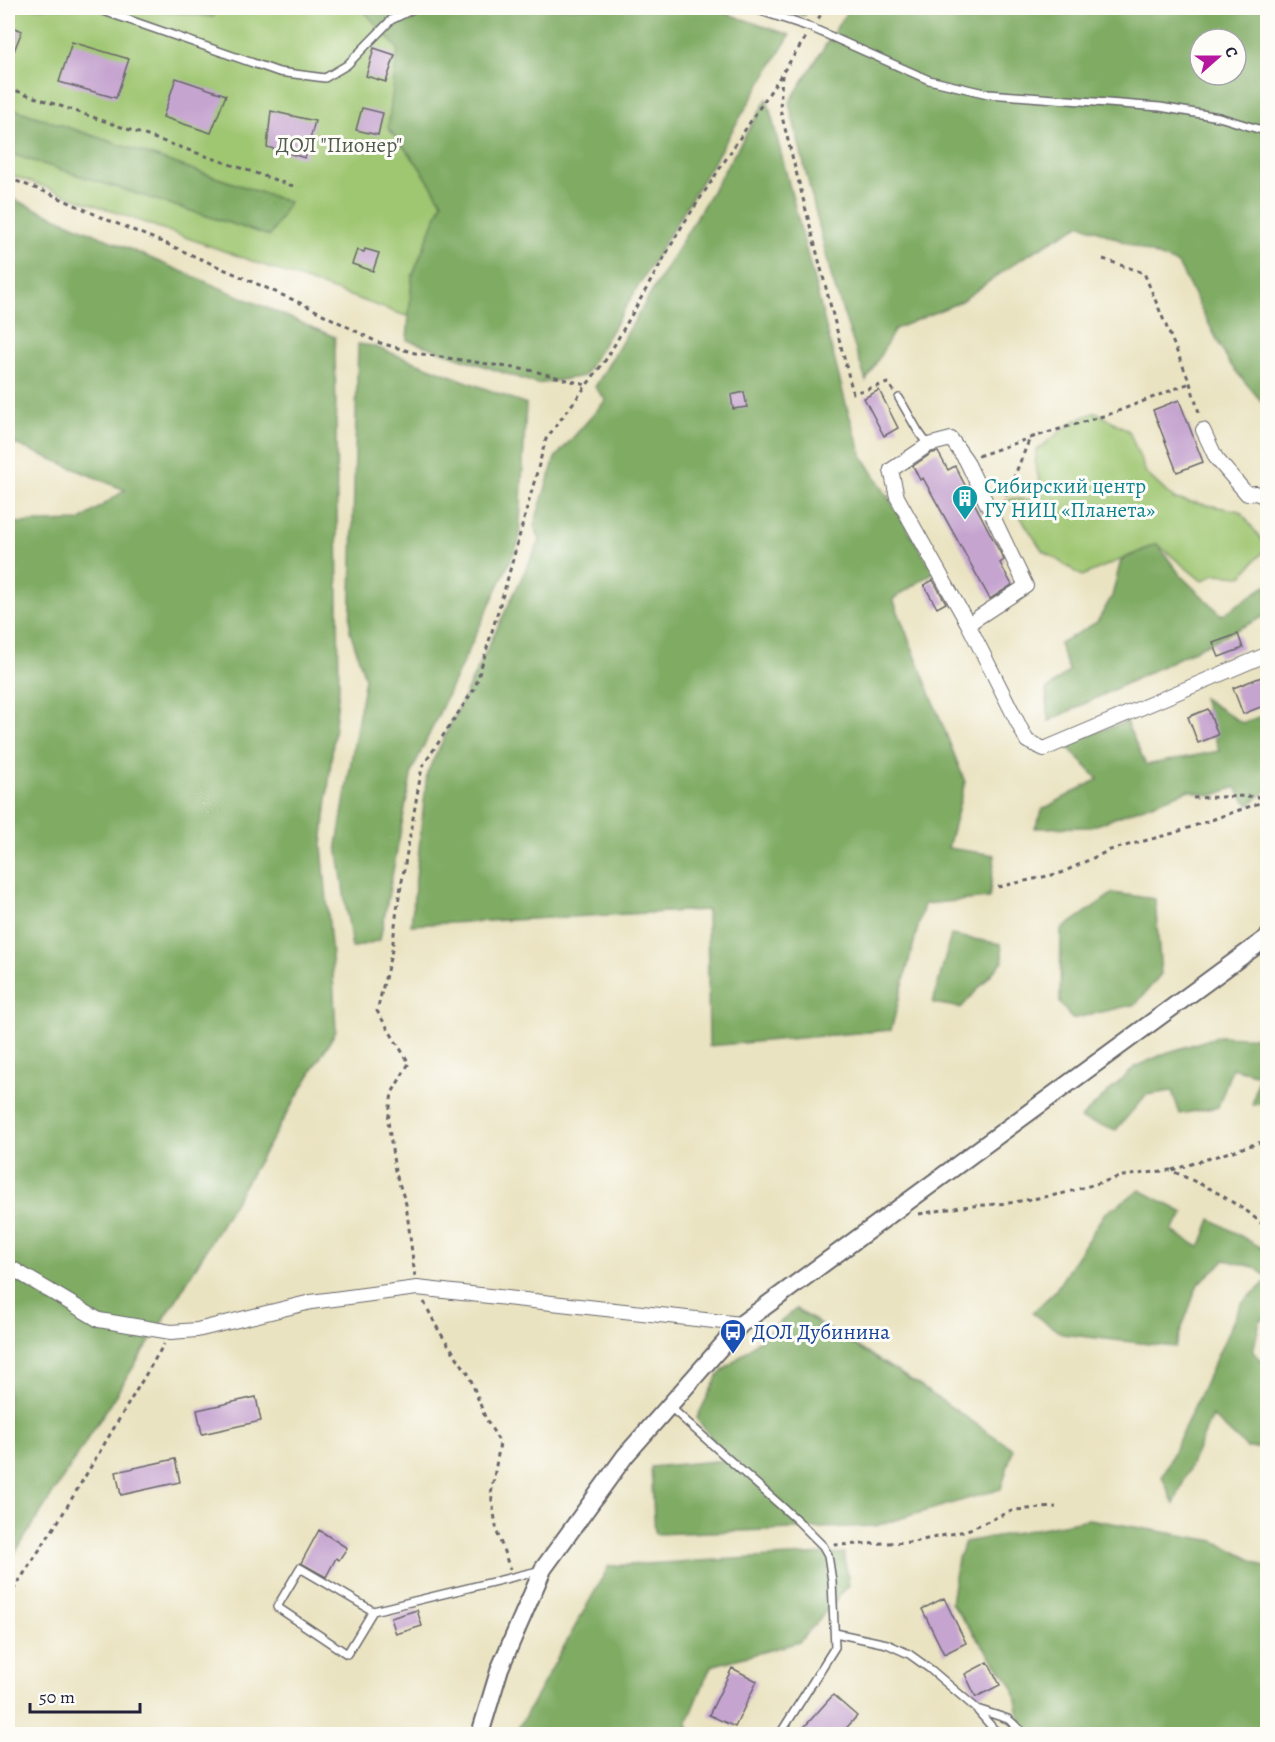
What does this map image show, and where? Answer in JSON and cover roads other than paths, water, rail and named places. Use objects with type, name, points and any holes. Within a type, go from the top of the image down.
[{"type":"street","points":[[1203,430],[1216,458],[1247,494],[1256,492],[1268,498]]},
{"type":"street","points":[[968,624],[1026,586],[966,460],[951,439],[928,445],[891,470],[897,497],[968,624],[1027,741],[1044,749],[1268,654]]},
{"type":"street","points":[[480,1734],[500,1668],[543,1569],[625,1456],[741,1324],[1268,937]]},
{"type":"street","points":[[8,1266],[99,1320],[171,1332],[196,1330],[311,1302],[417,1288],[741,1324]]},
{"type":"lane","points":[[94,8],[279,72],[325,78],[347,65],[391,20],[415,8]]},
{"type":"lane","points":[[752,8],[812,28],[928,80],[988,93],[1160,107],[1220,117],[1268,132]]},
{"type":"lane","points":[[900,398],[928,445]]},
{"type":"lane","points":[[669,1406],[797,1520],[823,1546],[828,1555],[836,1647],[780,1734]]},
{"type":"lane","points":[[373,1611],[347,1654],[277,1607],[300,1568],[373,1611],[543,1569]]},
{"type":"lane","points":[[835,1633],[887,1644],[909,1654],[977,1709],[998,1734]]},
{"type":"lane","points":[[977,1709],[1008,1719],[1025,1734]]},
{"type":"place","name":"Сибирский центр ГУ НИЦ «Планета»","points":[[965,521]]},
{"type":"place","name":"ДОЛ Дубинина","points":[[733,1355]]},
{"type":"park label","name":"ДОЛ \"Пионер\"","points":[[339,145]]}]
